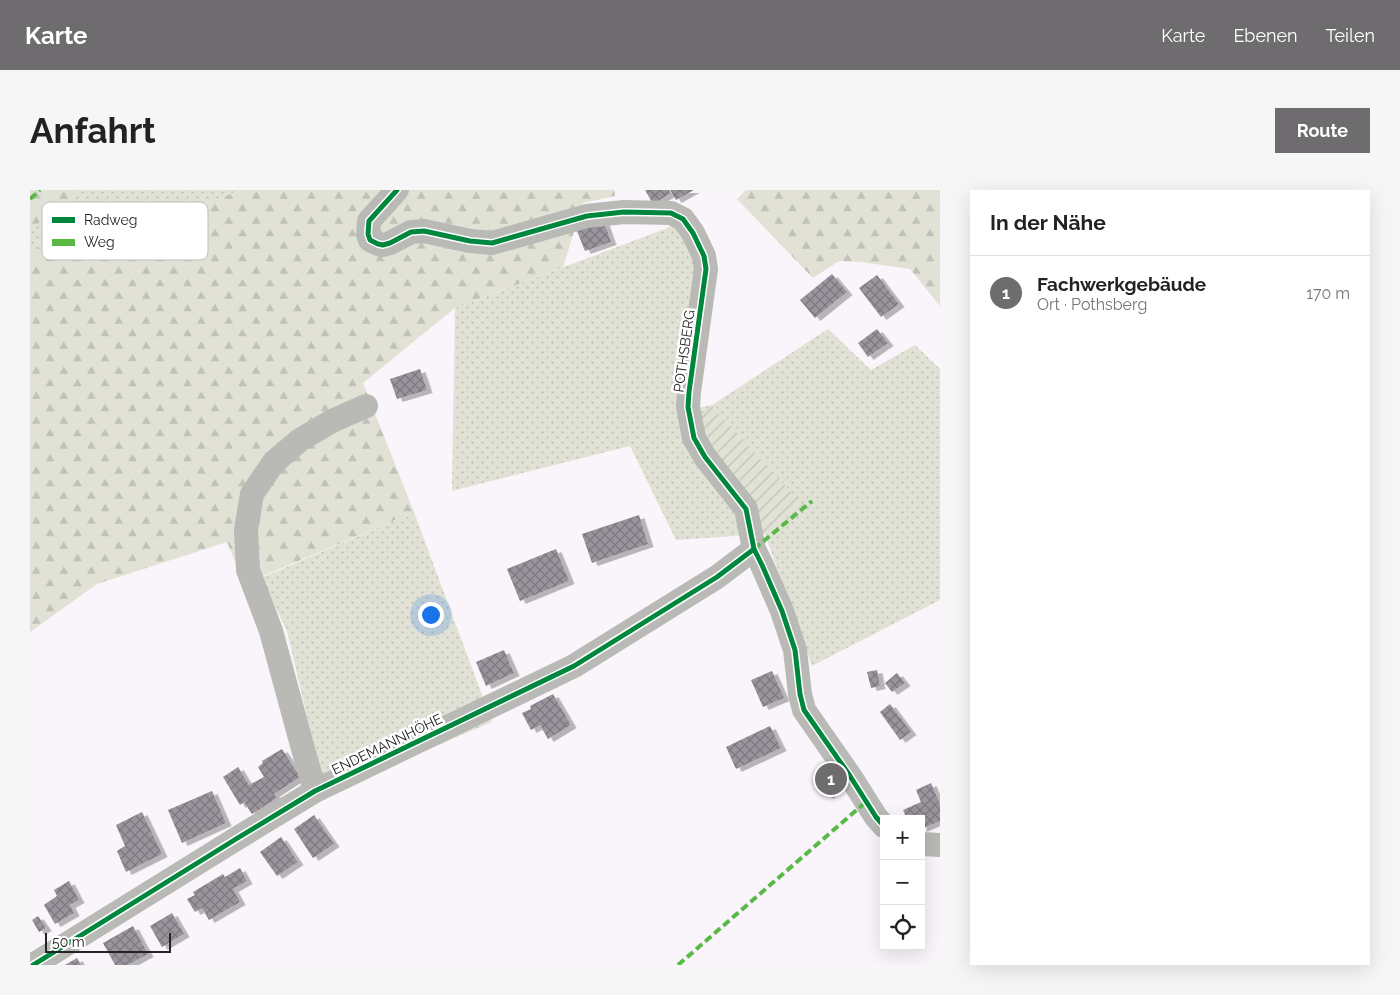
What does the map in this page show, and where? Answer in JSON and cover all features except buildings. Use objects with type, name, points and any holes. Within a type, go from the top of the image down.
[{"type":"street","name":"POTHSBERG","points":[[397,190],[369,221],[368,234],[370,240],[378,244],[390,243],[411,232],[424,231],[470,241],[492,243],[587,216],[609,213],[671,213],[683,219],[693,232],[704,256],[706,269],[689,392],[688,407],[694,438],[705,457],[746,509],[754,549],[778,602],[795,650],[800,694],[804,710],[880,820]]},
{"type":"street","points":[[315,791],[271,631],[248,570],[246,530],[252,494],[274,462],[300,440],[366,406]]},
{"type":"street","name":"ENDEMANNHÖHE","points":[[33,965],[315,791],[574,666],[717,576],[754,549]]},
{"type":"street","points":[[925,844],[940,845]]},
{"type":"green space","points":[[30,190],[81,190],[66,202],[42,202],[42,221],[30,230]]},
{"type":"green space","points":[[81,190],[242,190],[208,202],[66,202]]},
{"type":"green space","points":[[242,190],[615,190],[615,196],[583,203],[563,267],[455,308],[363,383],[414,512],[244,584],[227,542],[97,584],[30,632],[30,249],[42,248],[42,260],[208,260],[208,202]]},
{"type":"green space","points":[[746,190],[940,190],[940,306],[910,269],[839,261],[813,278],[737,199]]},
{"type":"green space","points":[[42,221],[42,248],[30,249],[30,230]]},
{"type":"green space","points":[[678,224],[699,258],[694,408],[712,405],[828,329],[871,370],[915,345],[940,369],[940,600],[812,666],[765,534],[676,540],[630,446],[452,491],[455,308]]},
{"type":"green space","points":[[712,406],[803,505],[765,534],[755,530],[700,436],[700,416]]},
{"type":"green space","points":[[414,512],[492,722],[325,794],[287,631],[261,578]]},
{"type":"marked path","points":[[30,199],[40,190]]},
{"type":"marked path","points":[[754,549],[812,501]]},
{"type":"marked path","points":[[678,965],[867,801]]},
{"type":"cycle path","points":[[397,190],[369,221],[368,234],[370,240],[378,244],[390,243],[411,232],[424,231],[470,241],[492,243],[587,216],[624,212],[671,213],[683,219],[693,233],[704,256],[706,269],[689,392],[688,407],[694,438],[705,457],[746,509],[754,549],[782,611],[795,650],[800,694],[804,710],[880,822]]},
{"type":"cycle path","points":[[33,965],[315,791],[574,666],[717,577],[754,549]]},
{"type":"place","name":"Fachwerkgebäude","points":[[831,779]]}]
